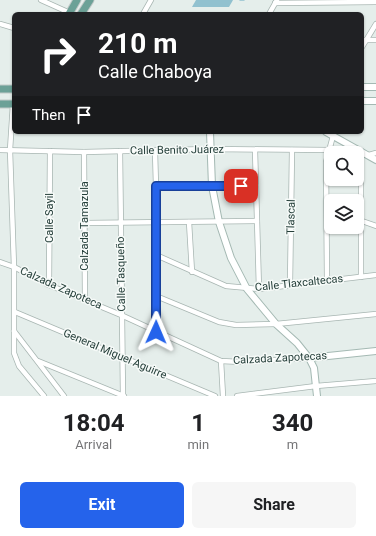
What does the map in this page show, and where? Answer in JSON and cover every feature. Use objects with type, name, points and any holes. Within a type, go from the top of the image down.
[{"type":"main road","points":[[70,12],[78,0]]},
{"type":"main road","points":[[82,12],[90,0]]},
{"type":"main road","points":[[0,89],[12,89]]},
{"type":"main road","points":[[0,104],[12,104]]},
{"type":"street","points":[[41,0],[67,12]]},
{"type":"street","points":[[144,12],[151,0]]},
{"type":"street","points":[[270,12],[276,2],[376,2]]},
{"type":"street","points":[[0,24],[12,27]]},
{"type":"street","points":[[364,40],[376,24]]},
{"type":"street","points":[[364,40],[376,40]]},
{"type":"street","points":[[364,87],[376,87]]},
{"type":"street","points":[[364,101],[376,101]]},
{"type":"street","points":[[12,133],[10,150],[15,312],[14,353],[19,366],[44,396]]},
{"type":"street","points":[[210,134],[212,186],[219,222],[231,258],[247,289],[276,324],[297,343],[309,358],[314,368],[317,396]]},
{"type":"street","points":[[330,134],[350,146]]},
{"type":"street","points":[[330,146],[333,136]]},
{"type":"street","name":"Calle Benito Juárez","points":[[0,150],[84,152],[210,149],[324,150]]},
{"type":"street","points":[[255,150],[259,289]]},
{"type":"street","name":"Tlascal","points":[[290,285],[292,150]]},
{"type":"street","name":"Calle Sayil","points":[[49,285],[50,151]]},
{"type":"street","name":"Calle Tasqueño","points":[[120,151],[123,396]]},
{"type":"street","points":[[154,151],[156,186],[156,332]]},
{"type":"street","name":"Calzada Tamazula","points":[[84,152],[85,300]]},
{"type":"street","points":[[364,153],[376,160]]},
{"type":"street","points":[[368,155],[376,153]]},
{"type":"street","points":[[156,186],[256,185]]},
{"type":"street","points":[[326,186],[327,280]]},
{"type":"street","points":[[84,223],[257,221]]},
{"type":"street","points":[[189,222],[192,272]]},
{"type":"street","points":[[364,222],[376,226]]},
{"type":"street","points":[[361,277],[362,234]]},
{"type":"street","name":"Calle Tlaxcaltecas","points":[[156,255],[226,286],[247,289],[259,289],[376,275]]},
{"type":"street","name":"Calzada Zapoteca","points":[[0,262],[14,267],[49,285],[121,315]]},
{"type":"street","points":[[156,296],[219,322],[236,325],[276,324],[376,314]]},
{"type":"street","name":"General Miguel Aguirre","points":[[15,312],[216,396]]},
{"type":"street","name":"Calzada Zapotecas","points":[[121,315],[221,360],[241,362],[309,358],[376,351]]},
{"type":"street","points":[[14,331],[64,396]]},
{"type":"street","points":[[221,360],[223,396]]},
{"type":"street","points":[[38,361],[123,396]]},
{"type":"street","points":[[237,396],[316,386],[376,381]]},
{"type":"street","points":[[200,390],[201,396]]},
{"type":"water","points":[[196,0],[233,0],[229,7],[192,7]]},
{"type":"route","points":[[156,332],[156,186],[241,186]]}]
